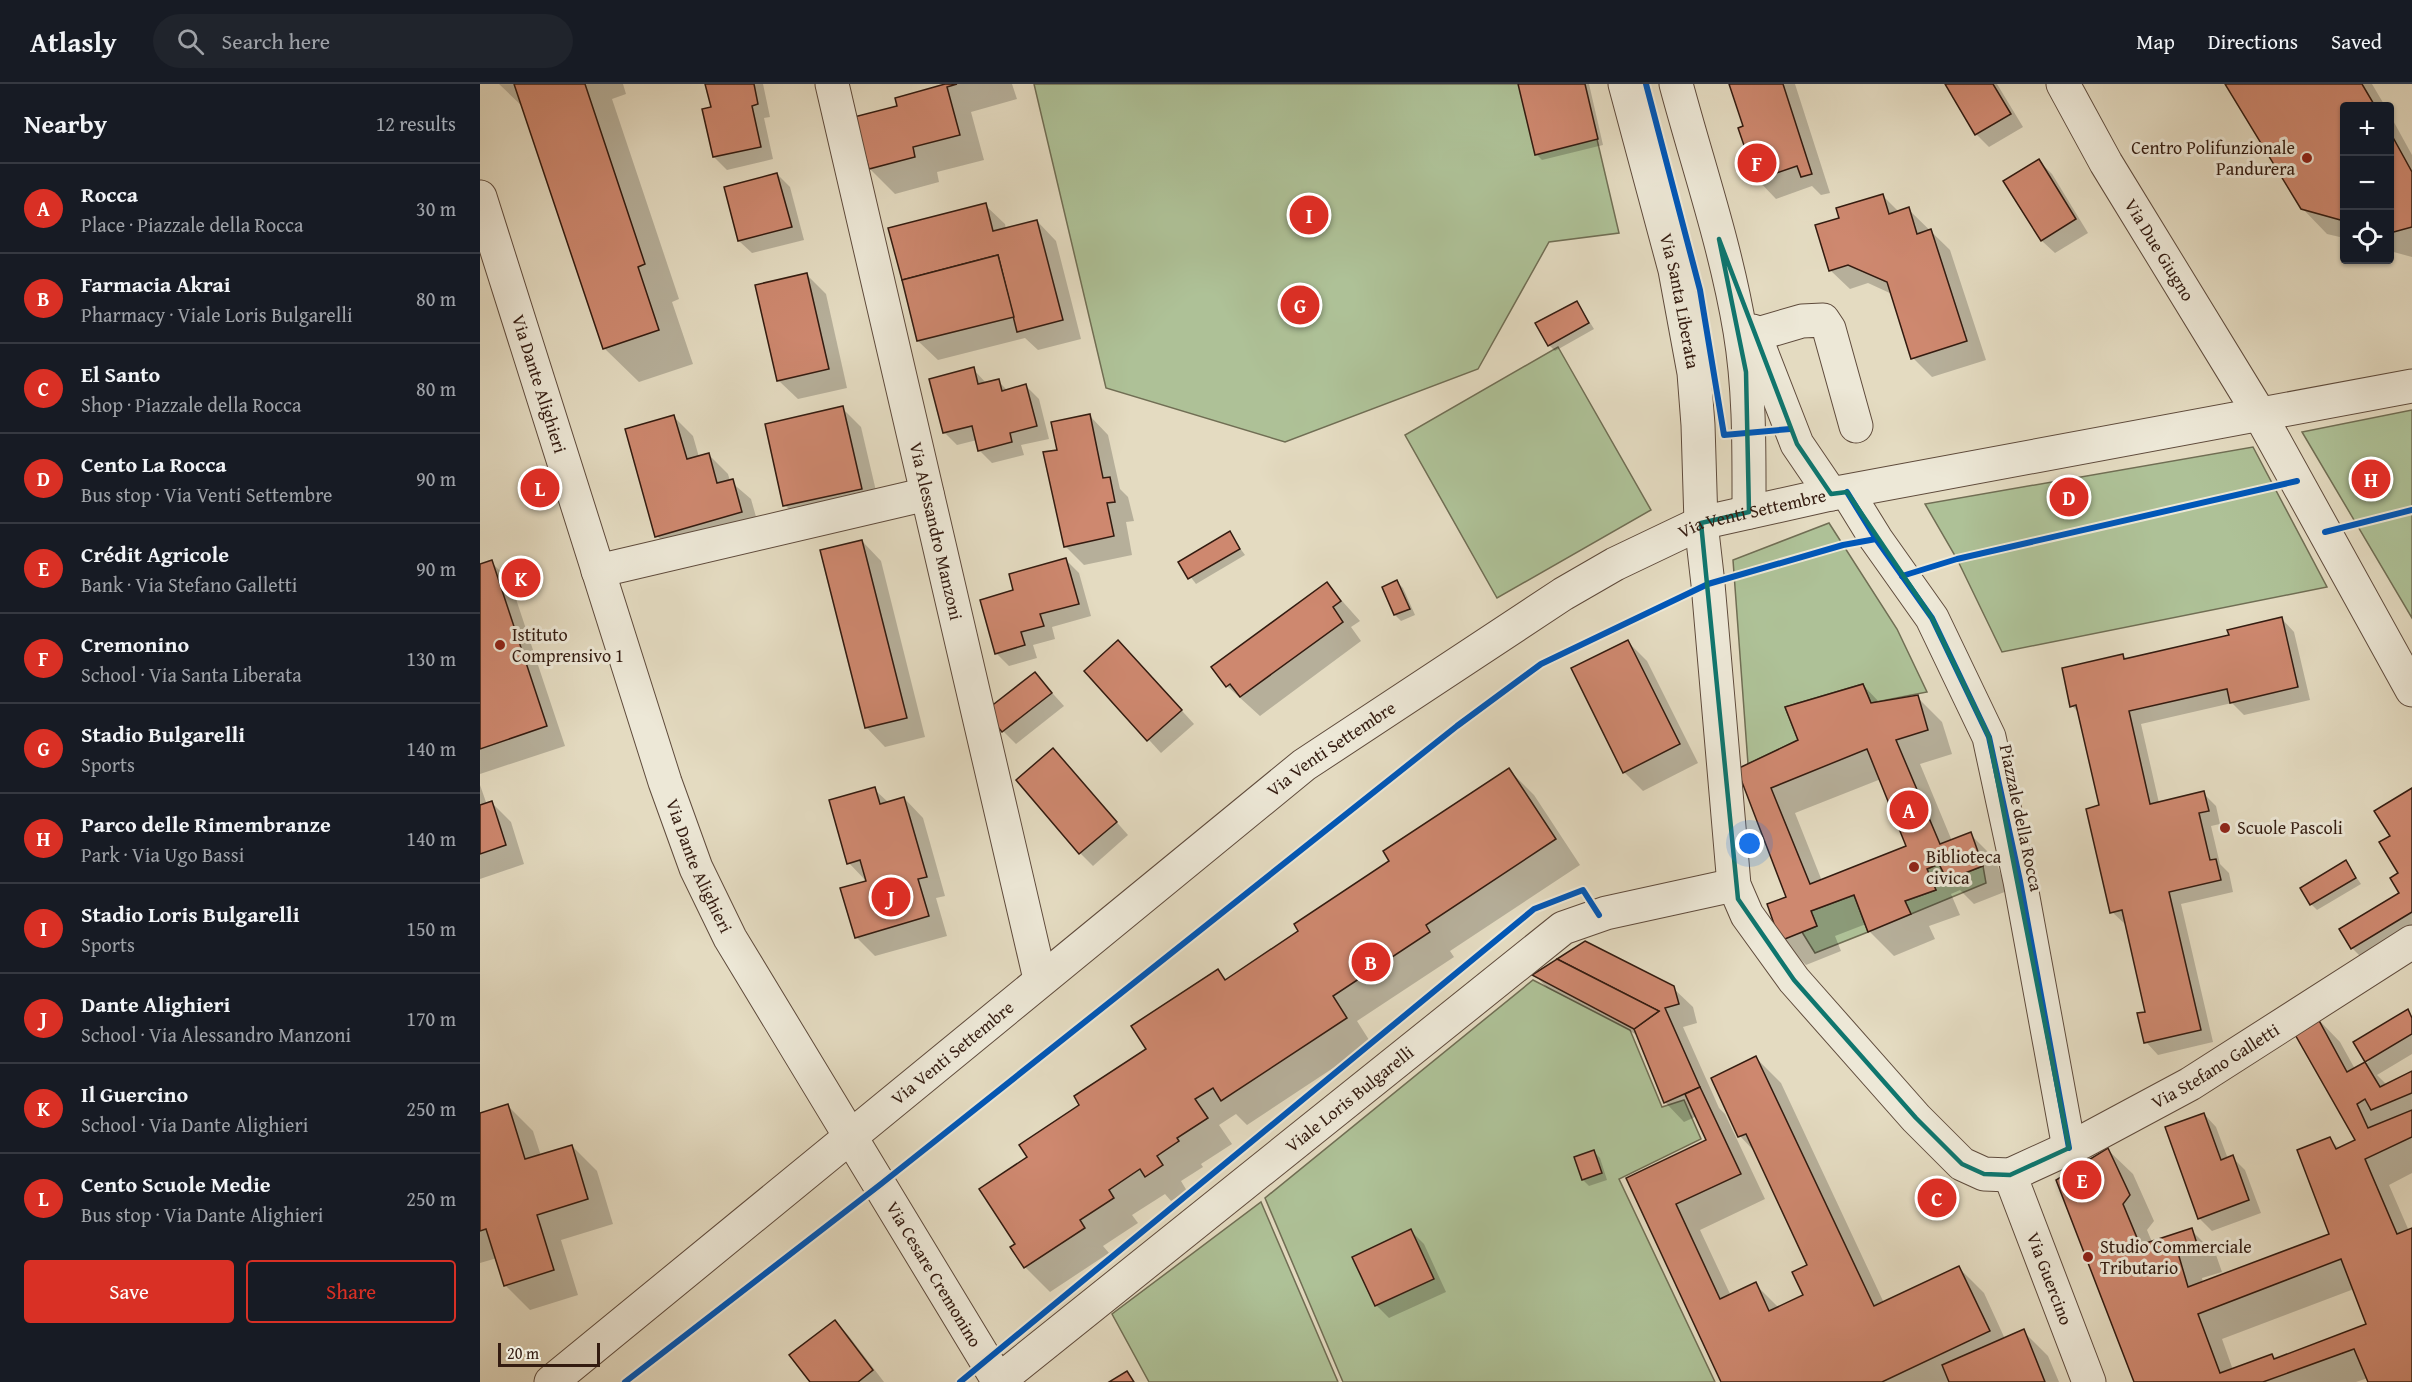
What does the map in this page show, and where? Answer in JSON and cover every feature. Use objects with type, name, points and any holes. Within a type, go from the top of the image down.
[{"type":"street","name":"Via Alessandro Manzoni","points":[[832,84],[1040,979]]},
{"type":"street","name":"Via Santa Liberata","points":[[1625,84],[1664,221],[1685,318],[1698,425],[1701,523]]},
{"type":"street","points":[[1676,84],[1733,292],[1746,372],[1750,426],[1749,512]]},
{"type":"street","name":"Via Due Giugno","points":[[2063,84],[2106,163],[2259,413],[2408,676]]},
{"type":"street","name":"Via Dante Alighieri","points":[[480,197],[665,782],[711,902],[730,938],[851,1135]]},
{"type":"street","points":[[1719,240],[1797,444],[1839,493]]},
{"type":"street","points":[[1754,335],[1802,321],[1823,320],[1829,329],[1856,426]]},
{"type":"street","name":"Via Venti Settembre","points":[[551,1382],[1304,765],[1563,594],[1650,546],[1701,523],[1839,493],[2412,386]]},
{"type":"street","name":"Piazzale della Rocca","points":[[1839,493],[1876,539],[1932,618],[1989,737],[2020,881],[2069,1148]]},
{"type":"street","points":[[598,571],[927,494]]},
{"type":"street","points":[[1701,523],[1734,885],[1747,915],[1794,980],[1916,1118],[1962,1164],[1984,1174],[2010,1175]]},
{"type":"street","name":"Viale Loris Bulgarelli","points":[[998,1382],[1563,928],[1606,913],[1734,885]]},
{"type":"street","name":"Via Stefano Galletti","points":[[2010,1175],[2069,1148],[2190,1084],[2412,942]]},
{"type":"street","name":"Via Cesare Cremonino","points":[[851,1135],[998,1382]]},
{"type":"street","name":"Via Guercino","points":[[2010,1175],[2089,1382]]},
{"type":"highlighted area","points":[[1719,239],[1797,444],[1831,494],[1847,492],[1932,618],[1989,737],[2069,1148],[2010,1175],[1984,1174],[1962,1164],[1916,1118],[1794,980],[1738,899],[1701,523],[1749,512],[1746,372]]},
{"type":"green space","points":[[1034,84],[1584,84],[1619,233],[1549,242],[1478,369],[1285,442],[1106,388]]},
{"type":"green space","points":[[1558,347],[1651,510],[1497,598],[1405,435]]},
{"type":"green space","points":[[2412,410],[2412,618],[2302,432]]},
{"type":"green space","points":[[2253,447],[2327,587],[2002,652],[1957,559],[1925,504]]},
{"type":"green space","points":[[1829,523],[1897,629],[1927,692],[1871,703],[1863,684],[1785,707],[1798,740],[1748,764],[1733,560]]},
{"type":"green space","points":[[1939,864],[1947,880],[1983,866],[1986,883],[1911,914],[1905,901],[1936,890],[1927,869]]},
{"type":"green space","points":[[1854,895],[1868,932],[1815,953],[1802,932],[1817,926],[1811,911]]},
{"type":"green space","points":[[1533,980],[1630,1030],[1662,1107],[1684,1100],[1701,1139],[1619,1179],[1715,1382],[1343,1382],[1265,1198]]},
{"type":"green space","points":[[1261,1202],[1338,1382],[1149,1382],[1112,1314]]},
{"type":"building","points":[[514,84],[585,84],[645,264],[638,267],[659,330],[603,349]]},
{"type":"building","points":[[705,84],[754,84],[758,104],[752,106],[761,147],[713,157],[702,109],[711,107]]},
{"type":"building","points":[[945,84],[957,84],[947,87],[960,135],[913,147],[915,157],[869,169],[854,117],[897,106],[895,98]]},
{"type":"building","points":[[1518,84],[1585,84],[1598,139],[1535,155]]},
{"type":"building","points":[[1729,84],[1783,84],[1812,174],[1801,177],[1797,166],[1756,180],[1738,128],[1743,126]]},
{"type":"building","points":[[1945,84],[1993,84],[2011,114],[1975,135]]},
{"type":"building","name":"Centro Polifunzionale Pandurera","points":[[2225,84],[2362,84],[2373,102],[2340,102],[2340,220],[2301,209]]},
{"type":"building","points":[[2394,139],[2412,172],[2412,227],[2394,232]]},
{"type":"building","points":[[2039,159],[2076,219],[2041,241],[2003,181]]},
{"type":"building","points":[[777,173],[792,227],[738,241],[724,187]]},
{"type":"building","points":[[1883,194],[1889,214],[1909,207],[1917,234],[1931,229],[1967,341],[1911,359],[1887,282],[1848,265],[1829,271],[1815,225],[1839,218],[1836,208]]},
{"type":"building","points":[[986,203],[993,231],[1037,220],[1063,320],[1017,332],[998,255],[902,280],[888,228]]},
{"type":"building","points":[[998,255],[1014,317],[917,341],[902,280]]},
{"type":"building","points":[[807,273],[829,369],[777,381],[755,285]]},
{"type":"building","points":[[1577,301],[1589,323],[1548,346],[1535,323]]},
{"type":"building","points":[[974,367],[978,384],[999,379],[1002,391],[1026,384],[1037,426],[1010,433],[1012,442],[978,451],[972,426],[943,433],[929,379]]},
{"type":"building","points":[[843,406],[862,489],[783,506],[765,424]]},
{"type":"building","points":[[1090,414],[1103,478],[1110,477],[1115,502],[1107,503],[1114,536],[1064,547],[1043,452],[1057,450],[1051,422]]},
{"type":"building","points":[[674,415],[687,459],[709,453],[717,483],[733,479],[742,512],[655,537],[625,429]]},
{"type":"building","points":[[1230,531],[1240,549],[1188,579],[1178,562]]},
{"type":"building","points":[[862,540],[907,718],[865,728],[820,550]]},
{"type":"building","points":[[1066,558],[1079,604],[1040,614],[1044,626],[1021,632],[1025,645],[995,654],[980,600],[1013,590],[1009,574]]},
{"type":"building","name":"Istituto Comprensivo 1","points":[[492,560],[547,726],[480,749],[480,564]]},
{"type":"building","points":[[1397,580],[1410,609],[1394,615],[1382,587]]},
{"type":"building","points":[[1327,582],[1341,601],[1333,607],[1343,622],[1240,697],[1230,684],[1226,687],[1211,667]]},
{"type":"building","name":"Scuole Pascoli","points":[[2282,617],[2298,687],[2230,703],[2227,689],[2129,711],[2150,804],[2204,791],[2209,811],[2199,813],[2210,860],[2216,859],[2221,880],[2169,892],[2201,1030],[2144,1043],[2137,1013],[2145,1012],[2122,910],[2110,913],[2086,809],[2099,805],[2076,705],[2070,707],[2062,668],[2123,654],[2124,659],[2229,635],[2227,630]]},
{"type":"building","points":[[1118,640],[1182,710],[1147,741],[1084,671]]},
{"type":"building","points":[[1628,640],[1680,744],[1623,773],[1571,668]]},
{"type":"building","points":[[1035,672],[1052,693],[1002,732],[985,711]]},
{"type":"building","points":[[1863,684],[1871,703],[1918,695],[1928,730],[1896,740],[1940,844],[1971,832],[1983,866],[1947,880],[1939,864],[1927,869],[1936,890],[1905,901],[1911,914],[1868,932],[1854,895],[1811,911],[1817,926],[1780,941],[1767,904],[1786,897],[1737,769],[1798,740],[1785,707]],"holes":[[[1867,749],[1906,846],[1810,884],[1771,788]]]},
{"type":"building","points":[[1053,748],[1117,822],[1079,854],[1016,780]]},
{"type":"building","points":[[1509,768],[1556,839],[1426,925],[1430,932],[1333,996],[1347,1018],[1221,1101],[1213,1088],[1195,1099],[1208,1118],[1177,1138],[1179,1141],[1157,1156],[1163,1165],[1145,1177],[1140,1169],[1109,1190],[1114,1198],[1080,1220],[1085,1228],[1024,1268],[1010,1247],[1015,1244],[979,1189],[1027,1157],[1019,1145],[1079,1105],[1074,1096],[1146,1049],[1131,1026],[1218,969],[1225,980],[1298,931],[1294,924],[1389,861],[1383,851]]},
{"type":"building","points":[[875,787],[880,804],[904,797],[927,877],[918,879],[929,916],[855,938],[840,888],[866,881],[860,860],[847,864],[829,800]]},
{"type":"building","points":[[2412,788],[2412,912],[2351,949],[2339,929],[2399,893],[2390,878],[2398,873],[2379,842],[2390,836],[2374,811]]},
{"type":"building","points":[[492,801],[506,845],[480,854],[480,805]]},
{"type":"building","points":[[2346,860],[2356,878],[2310,905],[2300,888]]},
{"type":"building","points":[[1585,941],[1674,986],[1679,1004],[1665,1008],[1700,1087],[1664,1103],[1634,1029],[1659,1011],[1557,959]]},
{"type":"building","points":[[1557,959],[1659,1011],[1634,1029],[1532,975]]},
{"type":"building","points":[[2408,1009],[2412,1018],[2412,1034],[2365,1062],[2353,1042]]},
{"type":"building","points":[[2316,1015],[2347,1072],[2365,1062],[2380,1087],[2412,1071],[2412,1093],[2371,1110],[2365,1099],[2357,1104],[2368,1128],[2412,1110],[2412,1137],[2365,1159],[2397,1234],[2412,1228],[2412,1382],[2368,1382],[2354,1349],[2263,1382],[2134,1382],[2056,1180],[2108,1148],[2130,1195],[2123,1204],[2140,1245],[2192,1228],[2198,1247],[2178,1253],[2188,1287],[2329,1234],[2297,1150],[2330,1137],[2336,1149],[2355,1140],[2293,1031]],"holes":[[[2341,1259],[2366,1324],[2274,1359],[2272,1354],[2220,1373],[2198,1314]]]},
{"type":"building","points":[[1756,1056],[1874,1306],[1959,1266],[1990,1331],[1882,1382],[1721,1382],[1626,1178],[1706,1140],[1685,1094],[1700,1087],[1741,1174],[1676,1204],[1720,1299],[1756,1282],[1769,1311],[1803,1295],[1792,1272],[1807,1265],[1746,1134],[1738,1137],[1711,1078]]},
{"type":"building","points":[[508,1104],[525,1159],[572,1145],[588,1199],[537,1215],[554,1270],[504,1286],[486,1229],[480,1231],[480,1113]]},
{"type":"building","points":[[2204,1113],[2221,1160],[2233,1155],[2249,1200],[2198,1219],[2165,1127]]},
{"type":"building","points":[[1594,1150],[1602,1173],[1582,1180],[1574,1157]]},
{"type":"building","points":[[1411,1229],[1434,1279],[1375,1306],[1352,1257]]},
{"type":"building","points":[[835,1320],[873,1370],[858,1382],[810,1382],[789,1355]]},
{"type":"building","points":[[2024,1329],[2045,1382],[1949,1382],[1942,1365]]},
{"type":"building","points":[[1127,1371],[1134,1382],[1109,1382]]},
{"type":"cycle path","points":[[1646,84],[1700,290],[1724,435],[1790,429]]},
{"type":"cycle path","points":[[1902,576],[1957,559],[2297,481]]},
{"type":"cycle path","points":[[1847,492],[1876,539],[1932,618],[1989,737],[2020,881],[2069,1148]]},
{"type":"cycle path","points":[[2325,532],[2412,510]]},
{"type":"cycle path","points":[[625,1382],[881,1184],[1457,726],[1541,664],[1708,584],[1843,545],[1876,539]]},
{"type":"cycle path","points":[[960,1382],[1534,909],[1583,890],[1599,915]]},
{"type":"place","name":"Centro Polifunzionale Pandurera","points":[[2307,158]]},
{"type":"place","name":"Cremonino","points":[[1757,163]]},
{"type":"place","name":"Stadio Loris Bulgarelli","points":[[1309,215]]},
{"type":"place","name":"Stadio Bulgarelli","points":[[1300,305]]},
{"type":"place","name":"Parco delle Rimembranze","points":[[2371,479]]},
{"type":"place","name":"Cento Scuole Medie","points":[[540,488]]},
{"type":"place","name":"Cento La Rocca","points":[[2069,497]]},
{"type":"place","name":"Il Guercino","points":[[521,578]]},
{"type":"place","name":"Istituto Comprensivo 1","points":[[500,645]]},
{"type":"place","name":"Rocca","points":[[1909,810]]},
{"type":"place","name":"Scuole Pascoli","points":[[2225,828]]},
{"type":"place","name":"Biblioteca civica","points":[[1914,867]]},
{"type":"place","name":"Dante Alighieri","points":[[891,897]]},
{"type":"place","name":"Farmacia Akrai","points":[[1371,962]]},
{"type":"place","name":"Crédit Agricole","points":[[2082,1180]]},
{"type":"place","name":"El Santo","points":[[1937,1198]]},
{"type":"place","name":"Studio Commerciale Tributario","points":[[2088,1257]]}]
